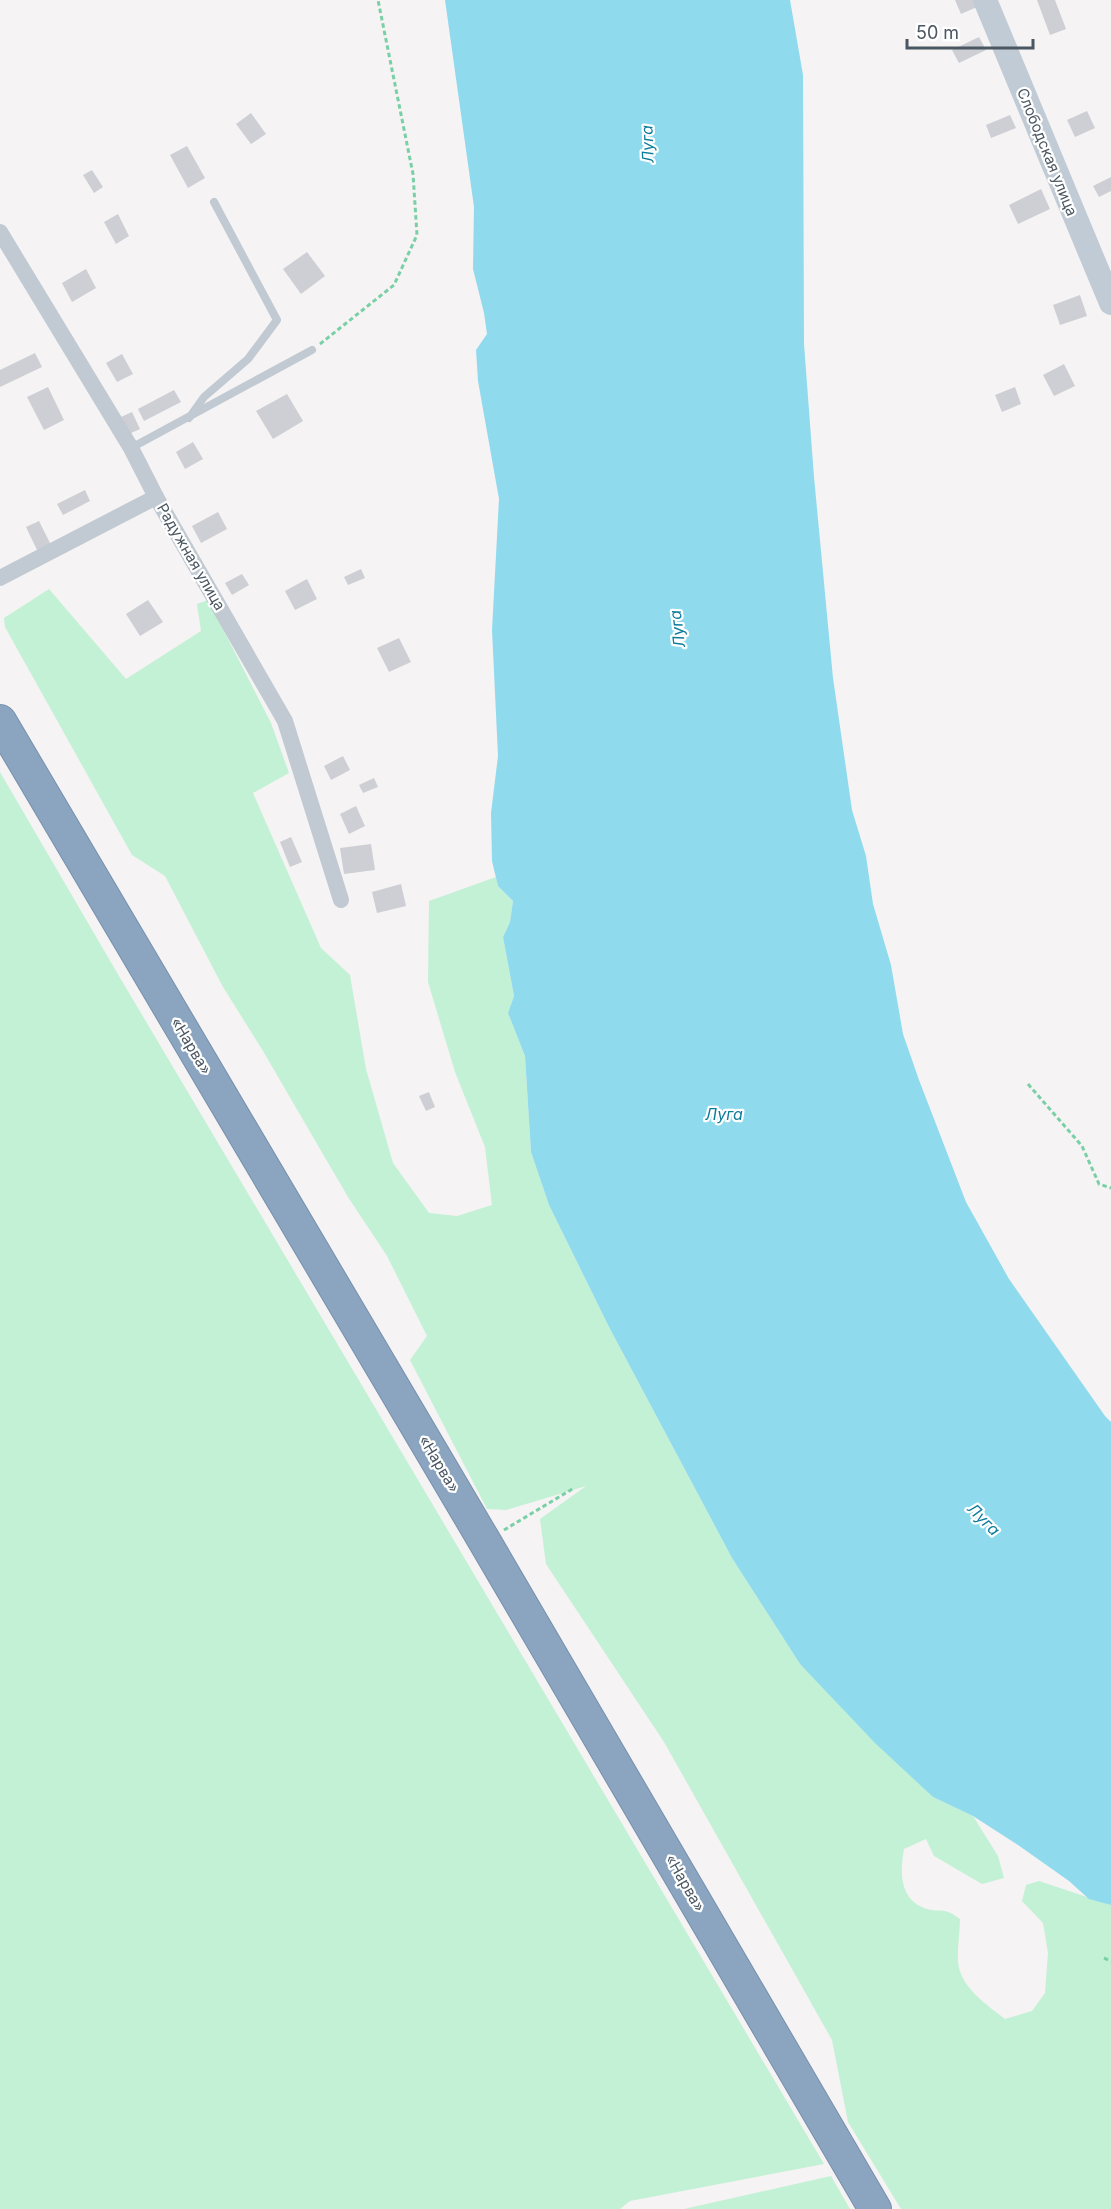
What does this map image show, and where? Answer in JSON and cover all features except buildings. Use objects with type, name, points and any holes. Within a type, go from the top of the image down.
[{"type":"highway","name":"«Нарва»","points":[[0,721],[485,1542],[875,2209]]},
{"type":"street","name":"Слободская улица","points":[[985,0],[1111,303]]},
{"type":"street","name":"Радужная улица","points":[[0,232],[131,448],[156,497],[285,721],[341,900]]},
{"type":"street","points":[[0,578],[156,497]]},
{"type":"lane","points":[[189,418],[204,398],[248,359],[277,320],[214,202]]},
{"type":"lane","points":[[131,448],[312,350]]},
{"type":"path","points":[[312,350],[394,285],[417,235],[413,174],[378,0]]},
{"type":"path","points":[[1028,1084],[1082,1146],[1099,1184],[1111,1188]]},
{"type":"path","points":[[485,1542],[574,1488]]},
{"type":"path","points":[[1104,1958],[1111,1961]]},
{"type":"green space","points":[[49,589],[126,679],[201,631],[197,604],[208,600],[271,723],[289,773],[253,793],[321,948],[350,975],[366,1069],[393,1163],[429,1213],[457,1216],[492,1205],[485,1147],[455,1072],[428,982],[429,901],[496,877],[498,886],[513,901],[510,922],[503,937],[514,996],[508,1013],[525,1056],[531,1152],[549,1205],[609,1327],[732,1558],[800,1664],[933,1797],[973,1816],[998,1856],[1004,1878],[982,1884],[934,1856],[926,1839],[904,1849],[902,1875],[910,1898],[924,1908],[949,1912],[960,1919],[958,1962],[960,1971],[975,1995],[1005,2019],[1032,2011],[1045,1993],[1048,1953],[1043,1923],[1022,1901],[1026,1885],[1039,1881],[1111,1905],[1111,2209],[901,2209],[848,2122],[832,2040],[664,1742],[546,1564],[540,1519],[586,1486],[506,1510],[487,1509],[410,1360],[427,1336],[387,1256],[348,1197],[223,987],[165,876],[132,855],[5,627],[4,618]]},
{"type":"green space","points":[[0,772],[824,2164],[630,2201],[620,2209],[0,2209]]},
{"type":"green space","points":[[831,2176],[850,2209],[684,2209]]},
{"type":"water","name":"Луга","points":[[445,0],[790,0],[803,75],[804,344],[814,477],[833,678],[852,810],[866,856],[873,904],[891,965],[903,1034],[966,1202],[1009,1279],[1111,1422],[1111,1905],[1089,1899],[1069,1881],[1018,1845],[973,1816],[933,1797],[875,1743],[800,1664],[732,1558],[609,1327],[549,1205],[531,1152],[525,1056],[508,1013],[514,996],[503,937],[510,922],[513,901],[498,886],[492,861],[491,813],[498,756],[492,630],[499,499],[478,381],[476,350],[487,334],[473,269],[474,207]]}]
